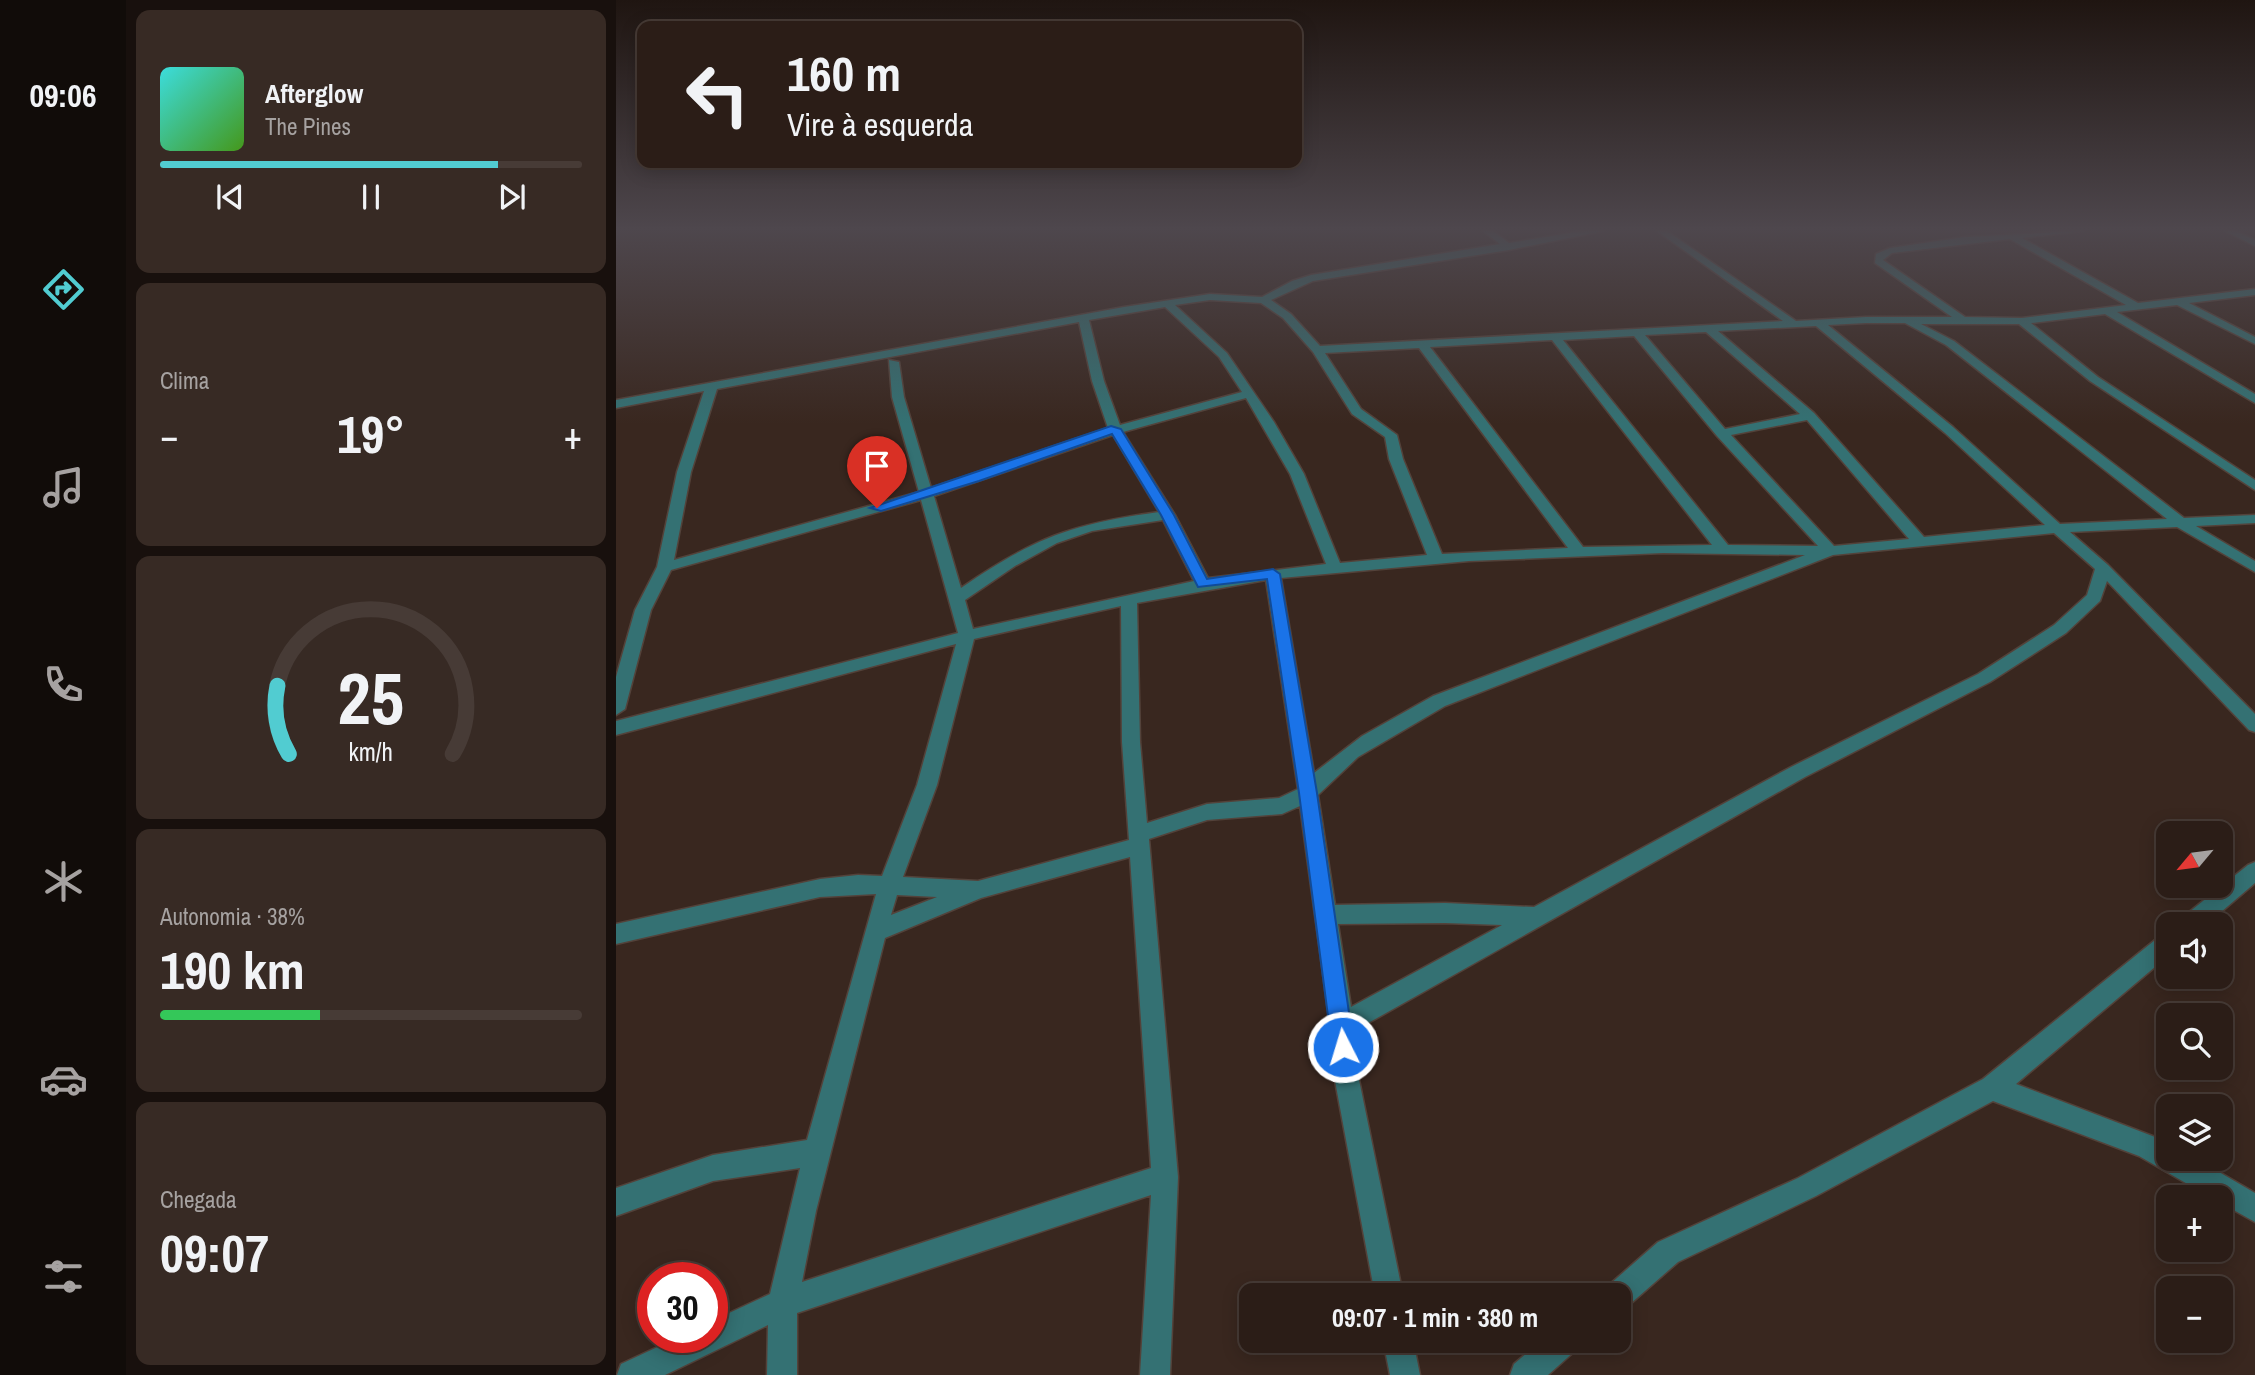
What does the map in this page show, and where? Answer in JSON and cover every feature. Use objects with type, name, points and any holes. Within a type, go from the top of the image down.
[{"type":"street","points":[[1247,297],[1256,295]]},
{"type":"street","points":[[1264,300],[1272,295]]},
{"type":"street","points":[[1753,295],[1794,324]]},
{"type":"street","points":[[1926,295],[1963,321]]},
{"type":"street","points":[[2115,295],[2138,308]]},
{"type":"street","points":[[1317,350],[1905,319],[2022,321],[2234,295]]},
{"type":"street","points":[[616,404],[1210,297],[1264,300],[1287,316],[1317,350],[1356,411],[1391,435],[1396,459],[1436,558]]},
{"type":"street","points":[[2182,303],[2255,341]]},
{"type":"street","points":[[1168,304],[1223,355],[1268,422],[1297,474],[1334,566]]},
{"type":"street","points":[[2109,312],[2255,399]]},
{"type":"street","points":[[1083,318],[1098,381],[1115,429],[1168,515],[1203,584]]},
{"type":"street","points":[[1905,319],[1950,343],[2181,523],[2255,567]]},
{"type":"street","points":[[1950,343],[1963,321]]},
{"type":"street","points":[[2022,321],[2094,379],[2255,486]]},
{"type":"street","points":[[1819,323],[1949,430],[1991,471],[2103,568],[2255,725]]},
{"type":"street","points":[[1709,329],[1810,416],[1920,542]]},
{"type":"street","points":[[1637,333],[1830,551]]},
{"type":"street","points":[[1555,337],[1724,550]]},
{"type":"street","points":[[1435,363],[1465,343]]},
{"type":"street","points":[[1422,344],[1580,553]]},
{"type":"street","points":[[893,362],[912,350]]},
{"type":"street","points":[[878,356],[893,362]]},
{"type":"street","points":[[782,1375],[783,1303],[817,1152],[875,932],[889,886],[927,785],[967,636],[898,397],[893,362]]},
{"type":"street","points":[[616,709],[643,610],[665,567],[684,472],[712,386]]},
{"type":"street","points":[[665,567],[926,495],[1115,429],[1186,407],[1248,394]]},
{"type":"street","points":[[1723,433],[1810,416]]},
{"type":"street","points":[[956,600],[1047,541],[1070,533],[1168,515]]},
{"type":"street","points":[[616,728],[967,636],[1129,599],[1203,584],[1334,566],[1436,558],[1580,553],[1830,551],[2058,528],[2255,519]]},
{"type":"street","points":[[875,932],[978,890],[1138,840],[1207,812],[1282,806],[1308,793],[1338,761],[1386,730],[1439,701],[1830,551]]},
{"type":"street","points":[[1342,1025],[1402,989],[1541,917],[1798,772],[1984,678],[2060,629],[2094,597],[2103,568]]},
{"type":"street","points":[[1273,574],[1342,1025],[1345,1070],[1387,1283]]},
{"type":"street","points":[[1129,599],[1131,742],[1165,1177],[1155,1375]]},
{"type":"street","points":[[2205,912],[2255,871]]},
{"type":"street","points":[[616,934],[820,888],[858,884],[978,890]]},
{"type":"street","points":[[1326,915],[1445,913],[1541,917]]},
{"type":"street","points":[[1631,1284],[1668,1252],[1807,1186],[1992,1088],[2156,953]]},
{"type":"street","points":[[1992,1088],[2156,1151]]},
{"type":"street","points":[[616,1202],[713,1168],[817,1152]]},
{"type":"street","points":[[2191,1171],[2255,1208]]},
{"type":"street","points":[[632,1375],[783,1303],[1165,1177]]},
{"type":"street","points":[[1401,1353],[1405,1375]]},
{"type":"street","points":[[1525,1375],[1551,1353]]},
{"type":"route","points":[[877,508],[926,495],[1115,429],[1168,515],[1203,584],[1273,574],[1308,793],[1343,1047]]}]
